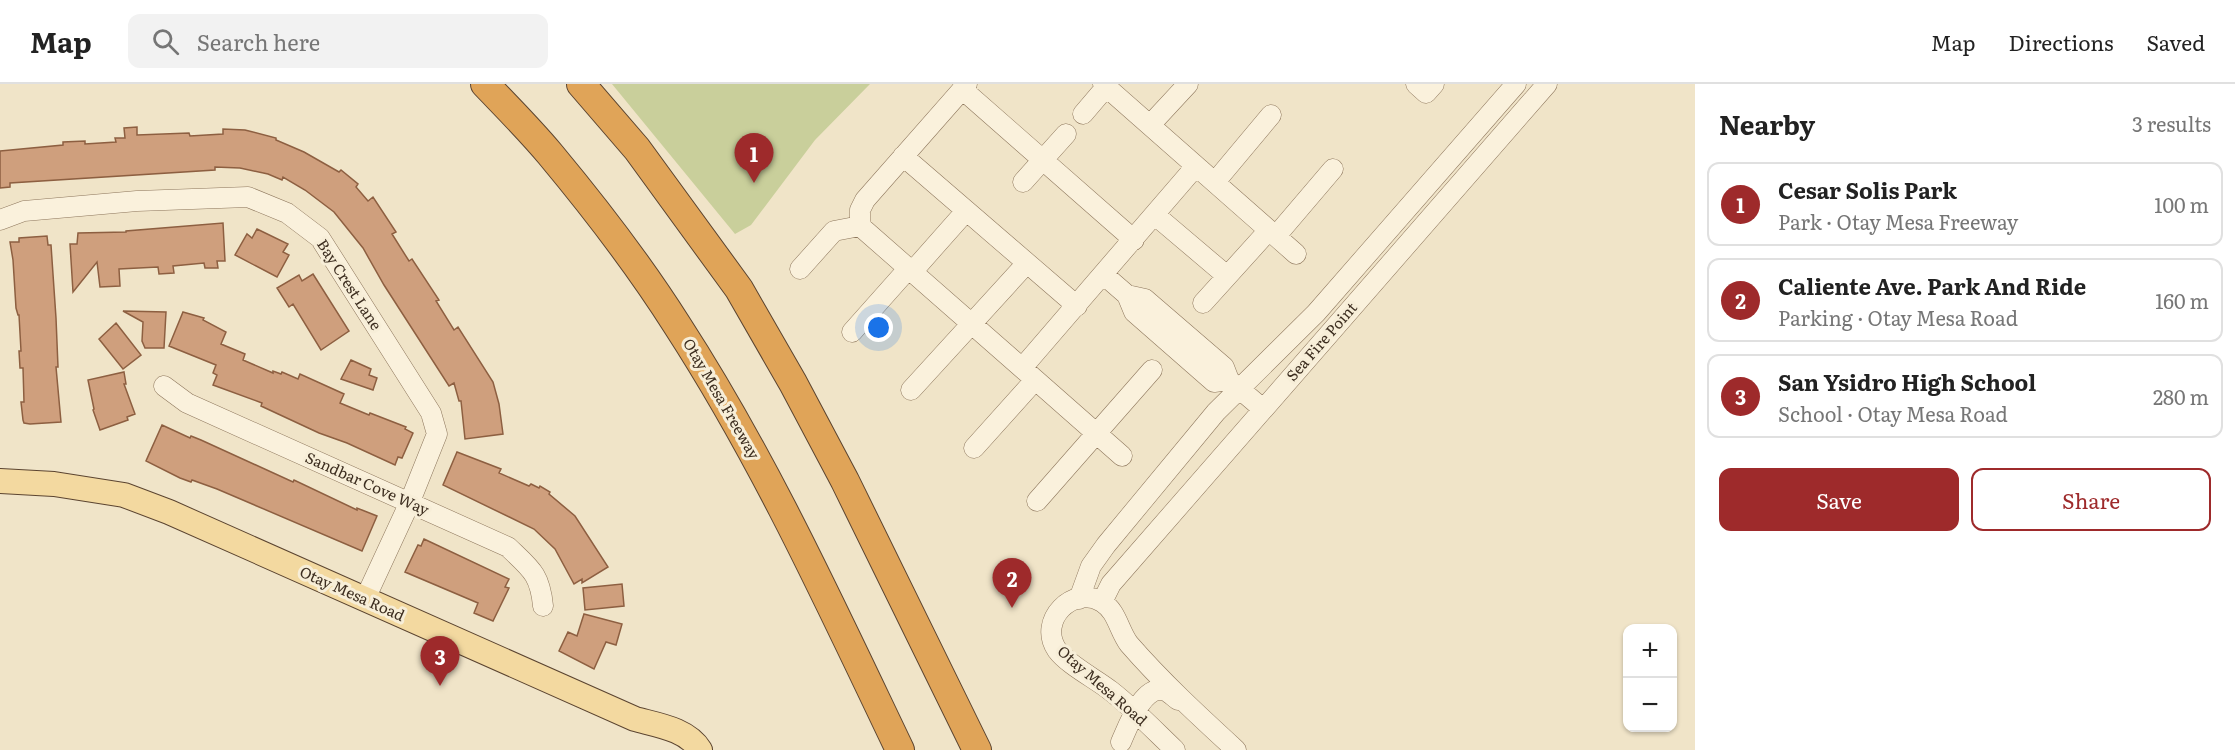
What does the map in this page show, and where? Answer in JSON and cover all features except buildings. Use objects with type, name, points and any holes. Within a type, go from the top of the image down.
[{"type":"highway","name":"Otay Mesa Freeway","points":[[485,84],[550,153],[612,232],[677,324],[750,444],[900,750]]},
{"type":"highway","points":[[581,84],[637,149],[739,289],[799,393],[977,750]]},
{"type":"highway","points":[[915,622],[990,750]]},
{"type":"main road","name":"Otay Mesa Road","points":[[0,481],[54,483],[124,495],[180,517],[635,719],[674,730],[697,746]]},
{"type":"street","points":[[1150,125],[1188,84]]},
{"type":"street","points":[[1416,84],[1426,93],[1434,84]]},
{"type":"street","name":"Sea Fire Point","points":[[1079,599],[1091,566],[1106,544],[1216,412],[1234,384],[1316,313],[1516,84]]},
{"type":"street","name":"Sea Fire Point","points":[[1102,602],[1111,584],[1547,84]]},
{"type":"street","points":[[1083,114],[1104,85],[1296,254]]},
{"type":"street","points":[[1122,456],[860,226],[860,210],[865,200],[964,86],[1043,160],[1134,240]]},
{"type":"street","points":[[1215,182],[1271,115]]},
{"type":"street","points":[[1023,182],[1066,134]]},
{"type":"street","points":[[903,156],[1077,306]]},
{"type":"street","points":[[974,448],[1077,306],[1196,166]]},
{"type":"street","points":[[1203,303],[1333,169]]},
{"type":"street","name":"Bay Crest Lane","points":[[0,220],[24,211],[137,201],[248,197],[287,213],[320,238],[431,413],[437,434],[409,504],[365,599]]},
{"type":"street","points":[[852,332],[966,211]]},
{"type":"street","points":[[1155,215],[1227,276]]},
{"type":"street","points":[[800,269],[834,231],[860,226]]},
{"type":"street","points":[[911,390],[1027,263]]},
{"type":"street","points":[[1104,275],[1127,295],[1145,299],[1224,367],[1234,384],[1263,410]]},
{"type":"street","points":[[1037,501],[1152,370]]},
{"type":"street","name":"Sandbar Cove Way","points":[[164,386],[187,403],[508,547],[534,572],[541,587],[543,606]]},
{"type":"street","points":[[1079,599],[1095,599],[1111,610],[1120,632],[1131,645],[1236,750]]},
{"type":"street","name":"Otay Mesa Road","points":[[1079,599],[1064,605],[1056,613],[1051,633],[1055,648],[1071,663],[1114,693],[1175,750]]},
{"type":"street","points":[[1155,731],[1134,734],[1121,742],[1141,701],[1158,690],[1166,691],[1200,716]]},
{"type":"green space","points":[[612,84],[870,84],[815,140],[751,225],[735,234]]},
{"type":"place","name":"Cesar Solis Park","points":[[754,183]]},
{"type":"place","name":"Caliente Ave. Park And Ride","points":[[1012,608]]},
{"type":"place","name":"San Ysidro High School","points":[[440,686]]}]
